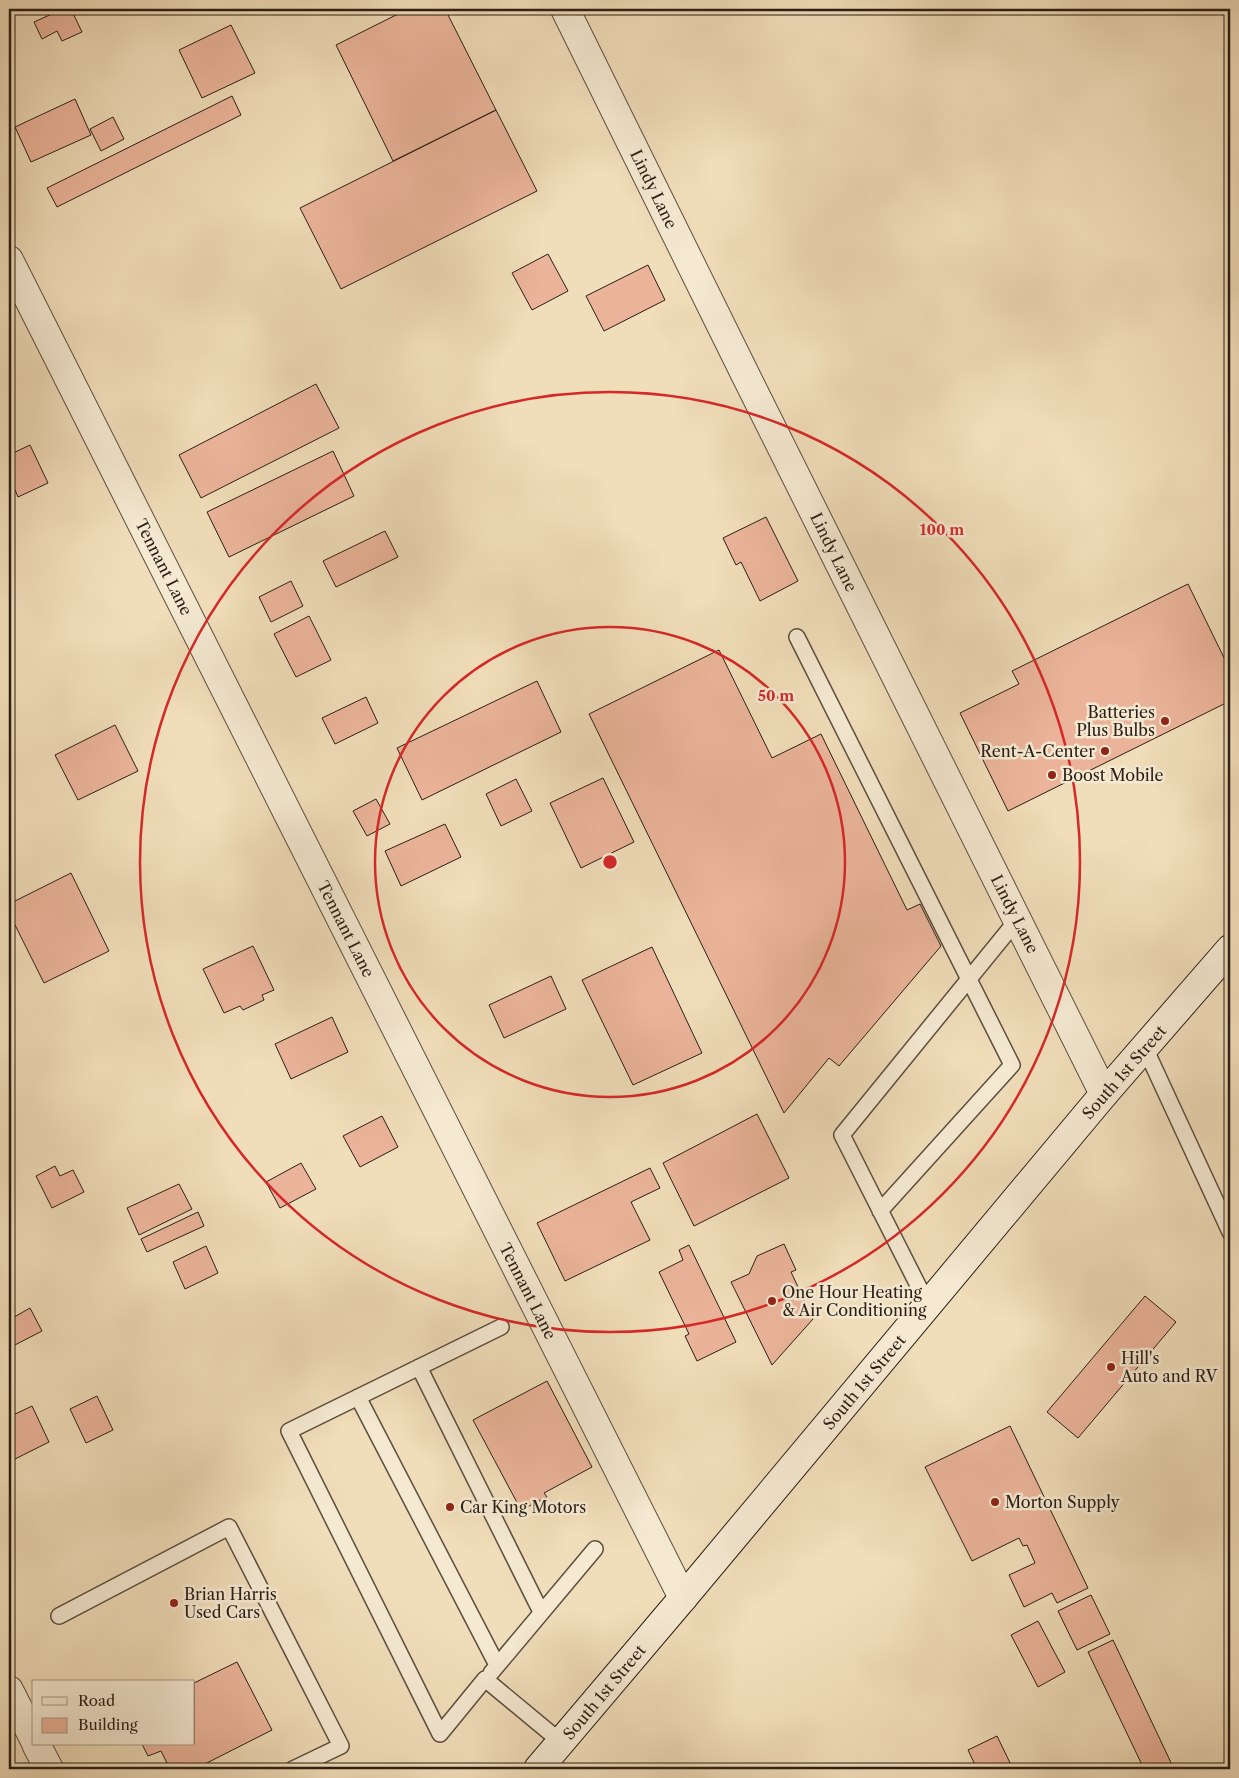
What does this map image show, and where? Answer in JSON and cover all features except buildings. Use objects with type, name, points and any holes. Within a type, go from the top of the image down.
[{"type":"street","name":"Lindy Lane","points":[[566,9],[1104,1094]]},
{"type":"street","name":"Tennant Lane","points":[[9,260],[683,1598]]},
{"type":"street","name":"South 1st Street","points":[[538,1769],[1104,1094],[1230,949]]},
{"type":"street","points":[[9,1690],[32,1735]]},
{"type":"street","points":[[37,1746],[49,1769]]},
{"type":"lane","points":[[797,637],[1012,1065],[880,1211]]},
{"type":"lane","points":[[928,1305],[842,1135],[1017,920]]},
{"type":"lane","points":[[1144,1048],[1225,1208],[1230,1232]]},
{"type":"lane","points":[[501,1327],[289,1431],[440,1734],[595,1549]]},
{"type":"lane","points":[[419,1367],[541,1612]]},
{"type":"lane","points":[[358,1397],[497,1665]]},
{"type":"lane","points":[[58,1616],[229,1527],[341,1746],[293,1769]]},
{"type":"lane","points":[[485,1679],[561,1742]]},
{"type":"place","name":"Batteries Plus Bulbs","points":[[1165,721]]},
{"type":"place","name":"Rent-A-Center","points":[[1105,751]]},
{"type":"place","name":"Boost Mobile","points":[[1052,775]]},
{"type":"place","name":"One Hour Heating & Air Conditioning","points":[[772,1301]]},
{"type":"place","name":"Hill's Auto and RV","points":[[1111,1367]]},
{"type":"place","name":"Morton Supply","points":[[995,1502]]},
{"type":"place","name":"Car King Motors","points":[[450,1507]]},
{"type":"place","name":"Brian Harris Used Cars","points":[[174,1603]]}]
